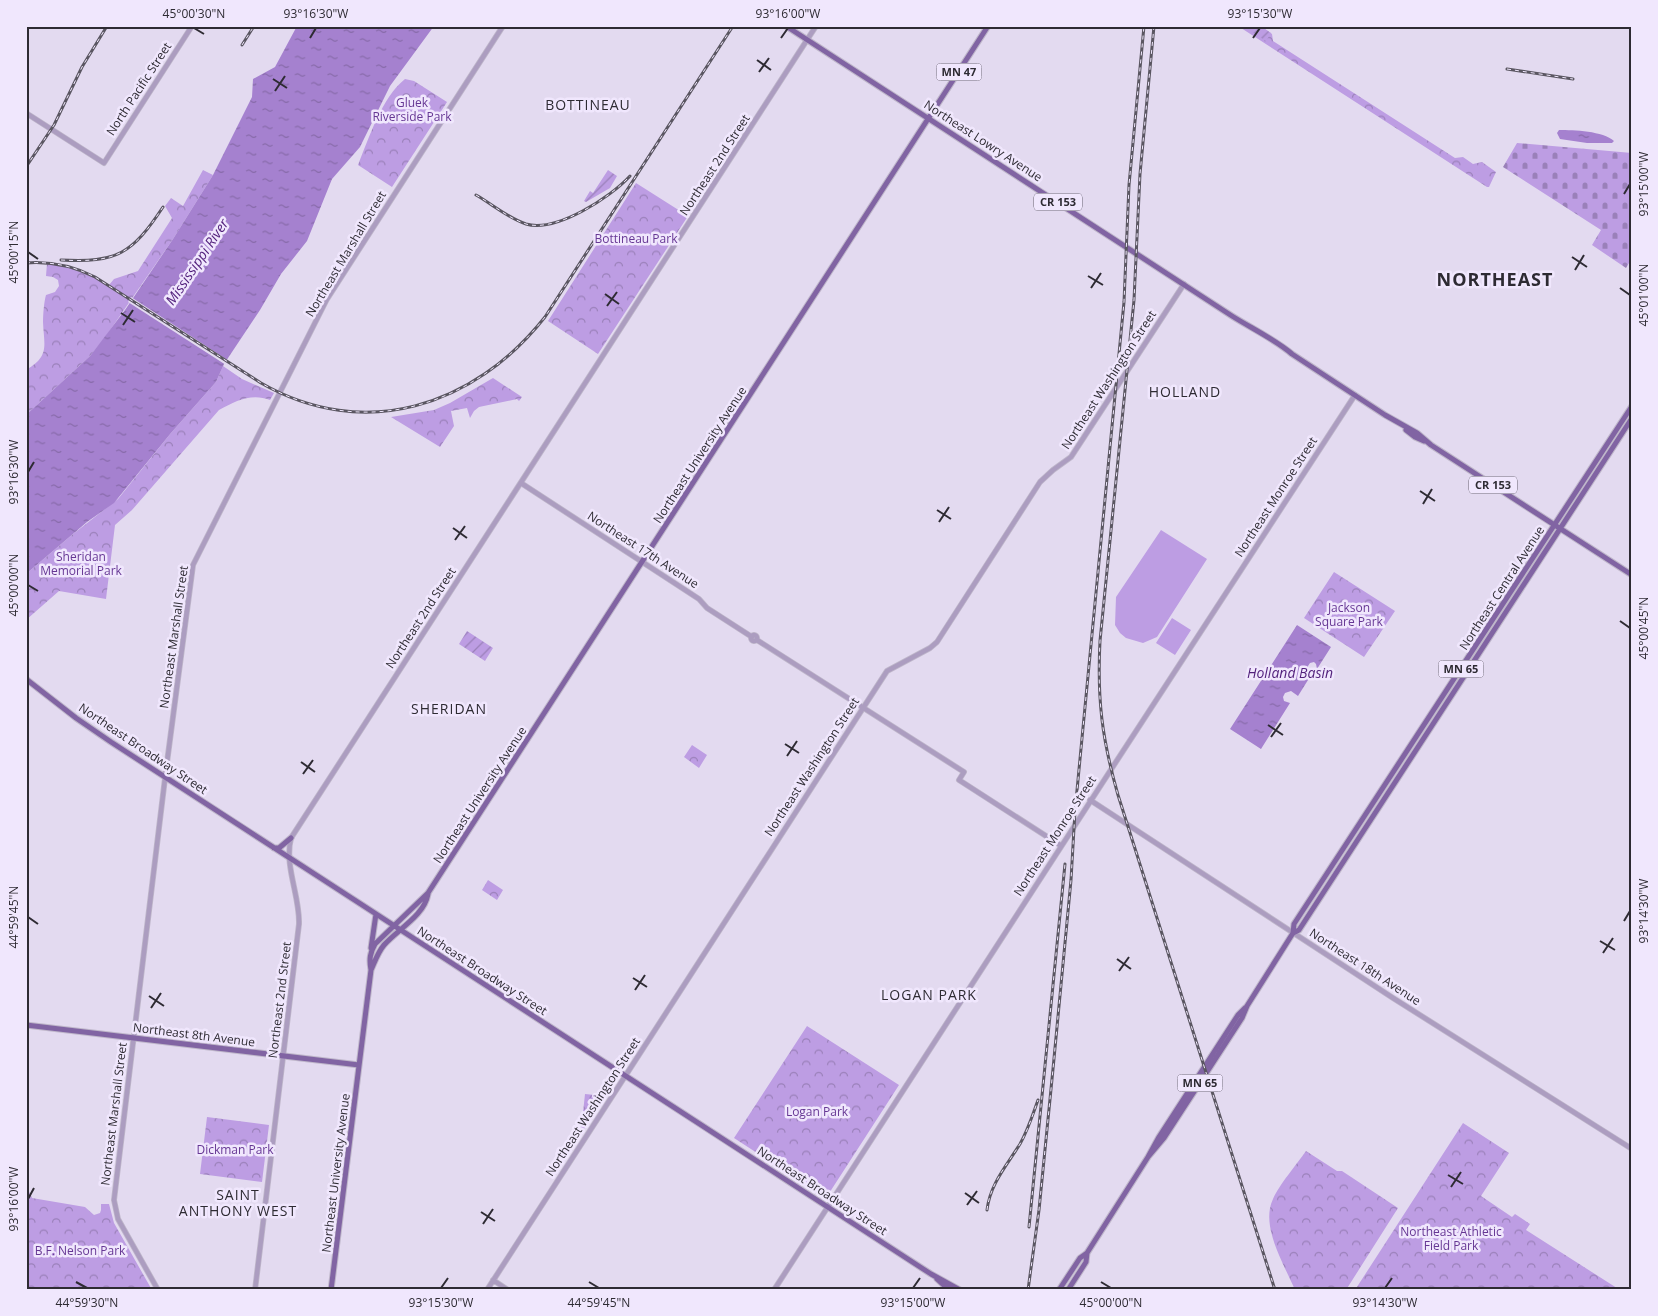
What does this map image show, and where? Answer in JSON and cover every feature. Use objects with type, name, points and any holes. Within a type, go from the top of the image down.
[{"type":"main road","name":"Northeast Lowry Avenue","points":[[786,26],[1269,339],[1279,348],[1292,354],[1400,424],[1415,437],[1432,445],[1632,575]]},
{"type":"main road","name":"Northeast University Avenue","points":[[331,1290],[371,970],[370,954],[375,944],[428,893],[988,26]]},
{"type":"main road","name":"Northeast Central Avenue","points":[[1059,1290],[1080,1258],[1087,1253],[1148,1157],[1164,1138],[1242,1018],[1247,1006],[1293,933],[1294,924],[1632,406]]},
{"type":"main road","name":"Northeast Central Avenue","points":[[1293,933],[1299,930],[1632,418]]},
{"type":"main road","name":"Northeast Broadway Street","points":[[26,679],[95,732],[931,1274],[960,1290]]},
{"type":"main road","points":[[274,848],[279,848],[291,838]]},
{"type":"main road","name":"Northeast University Avenue","points":[[371,970],[384,946],[427,901],[428,893]]},
{"type":"main road","points":[[370,954],[376,914]]},
{"type":"main road","name":"Northeast 8th Avenue","points":[[26,1025],[359,1065]]},
{"type":"main road","name":"Northeast Central Avenue","points":[[1068,1290],[1086,1262],[1087,1253]]},
{"type":"main road","name":"Northeast Broadway Street","points":[[931,1274],[949,1290]]},
{"type":"street","name":"North Pacific Street","points":[[26,113],[104,163],[192,26]]},
{"type":"street","name":"Northeast Marshall Street","points":[[158,1290],[118,1219],[114,1200],[165,777],[193,565],[327,300],[503,26]]},
{"type":"street","name":"Northeast 2nd Street","points":[[255,1290],[300,917],[290,859],[291,838],[816,26]]},
{"type":"street","name":"Northeast Washington Street","points":[[487,1290],[887,671],[930,648],[937,642],[1040,482],[1072,457],[1184,284]]},
{"type":"street","name":"Northeast Monroe Street","points":[[774,1290],[1060,846],[1355,395]]},
{"type":"street","name":"Northeast 17th Avenue","points":[[520,483],[699,599],[707,608],[752,637],[756,636],[757,640],[862,708]]},
{"type":"street","points":[[862,708],[964,772],[959,780],[1060,846]]},
{"type":"street","name":"Northeast 18th Avenue","points":[[1090,800],[1293,933],[1632,1149]]},
{"type":"street","points":[[493,1280],[508,1290]]},
{"type":"green space","points":[[1238,26],[1261,26],[1272,34],[1273,41],[1455,158],[1463,157],[1473,164],[1482,162],[1496,172],[1489,187],[1487,187]]},
{"type":"green space","points":[[1243,26],[1260,26],[1271,33],[1266,41]]},
{"type":"green space","name":"Gluek Riverside Park","points":[[405,79],[414,81],[447,102],[392,187],[358,165],[383,107]]},
{"type":"green space","points":[[1517,143],[1632,153],[1632,258],[1626,268],[1592,245],[1601,230],[1503,167]]},
{"type":"green space","points":[[203,170],[213,175],[173,239],[106,336],[90,356],[26,415],[26,370],[39,360],[44,350],[43,319],[45,298],[46,295],[55,292],[59,286],[58,280],[46,276],[47,263],[77,269],[109,285],[114,279],[138,271],[172,218],[165,206],[171,198],[183,206]]},
{"type":"green space","points":[[608,170],[617,176],[610,188],[586,202],[584,201],[590,191],[593,193]]},
{"type":"green space","name":"Bottineau Park","points":[[636,183],[688,216],[598,354],[548,321]]},
{"type":"green space","name":"Sheridan Memorial Park","points":[[223,366],[242,379],[274,393],[270,400],[256,397],[250,398],[238,401],[219,410],[132,510],[115,525],[106,599],[59,591],[26,620],[26,574],[118,499],[171,433],[216,382]]},
{"type":"green space","points":[[493,378],[522,397],[519,401],[517,399],[479,407],[470,418],[467,408],[451,411],[454,426],[440,447],[391,417],[434,410]]},
{"type":"green space","points":[[1161,530],[1207,559],[1157,637],[1143,643],[1126,638],[1115,625],[1116,597]]},
{"type":"green space","name":"Jackson Square Park","points":[[1334,572],[1395,611],[1364,657],[1304,618]]},
{"type":"green space","points":[[1172,618],[1191,630],[1175,655],[1156,643]]},
{"type":"green space","points":[[467,631],[493,648],[485,661],[459,644]]},
{"type":"green space","points":[[692,745],[707,755],[699,768],[684,757]]},
{"type":"green space","points":[[488,880],[503,890],[497,900],[482,890]]},
{"type":"green space","name":"Logan Park","points":[[807,1026],[899,1085],[826,1198],[734,1138]]},
{"type":"green space","points":[[585,1094],[605,1096],[582,1132],[581,1131]]},
{"type":"green space","name":"Dickman Park","points":[[207,1117],[269,1125],[262,1182],[200,1174]]},
{"type":"green space","name":"Northeast Athletic Field Park","points":[[1463,1123],[1509,1153],[1481,1196],[1512,1217],[1515,1214],[1530,1224],[1526,1230],[1620,1290],[1355,1290]]},
{"type":"green space","name":"Northeast Athletic Field Park","points":[[1306,1151],[1337,1171],[1342,1171],[1398,1208],[1346,1290],[1295,1290],[1271,1233],[1269,1221],[1273,1199]]},
{"type":"green space","name":"B.F. Nelson Park","points":[[26,1185],[32,1198],[85,1207],[94,1215],[100,1213],[101,1204],[109,1204],[114,1223],[152,1290],[26,1290]]},
{"type":"water","name":"Mississippi River","points":[[297,26],[434,26],[390,86],[360,147],[332,179],[307,241],[281,274],[260,310],[224,364],[216,382],[171,433],[114,503],[87,522],[26,574],[26,415],[90,356],[125,310],[213,175],[252,97],[253,79],[275,67]]},
{"type":"water","points":[[1559,130],[1596,133],[1614,141],[1612,143],[1587,143],[1560,139],[1557,133]]},
{"type":"water","name":"Holland Basin","points":[[1297,625],[1331,647],[1317,669],[1314,662],[1310,663],[1308,669],[1313,672],[1298,696],[1291,691],[1285,693],[1284,701],[1290,703],[1261,749],[1230,729]]},
{"type":"pier","points":[[131,297],[229,361],[226,365],[128,302]]},
{"type":"railway","points":[[26,167],[54,125],[82,67],[107,26]]},
{"type":"railway","points":[[242,45],[254,26]]},
{"type":"railway","points":[[26,263],[62,265],[95,277],[261,383],[300,401],[339,410],[377,412],[415,406],[451,393],[485,374],[517,348],[545,317],[733,26]]},
{"type":"railway","points":[[1028,1290],[1039,1210],[1071,880],[1075,811],[1124,302],[1129,185],[1144,26]]},
{"type":"railway","points":[[1154,26],[1140,174],[1134,300],[1100,641],[1100,700],[1104,737],[1118,795],[1275,1290]]},
{"type":"railway","points":[[1507,69],[1573,79]]},
{"type":"railway","points":[[476,195],[506,215],[526,224],[538,225],[552,223],[582,211],[610,194],[630,176]]},
{"type":"railway","points":[[61,260],[96,260],[121,252],[142,236],[163,207]]},
{"type":"railway","points":[[1029,1227],[1065,864]]},
{"type":"railway","points":[[987,1210],[995,1183],[1023,1139],[1038,1100]]},
{"type":"district","name":"BOTTINEAU","points":[[588,105]]},
{"type":"district","name":"NORTHEAST","points":[[1495,280]]},
{"type":"district","name":"HOLLAND","points":[[1185,392]]},
{"type":"district","name":"SHERIDAN","points":[[449,709]]},
{"type":"district","name":"LOGAN PARK","points":[[929,995]]},
{"type":"district","name":"SAINT ANTHONY WEST","points":[[238,1204]]}]
